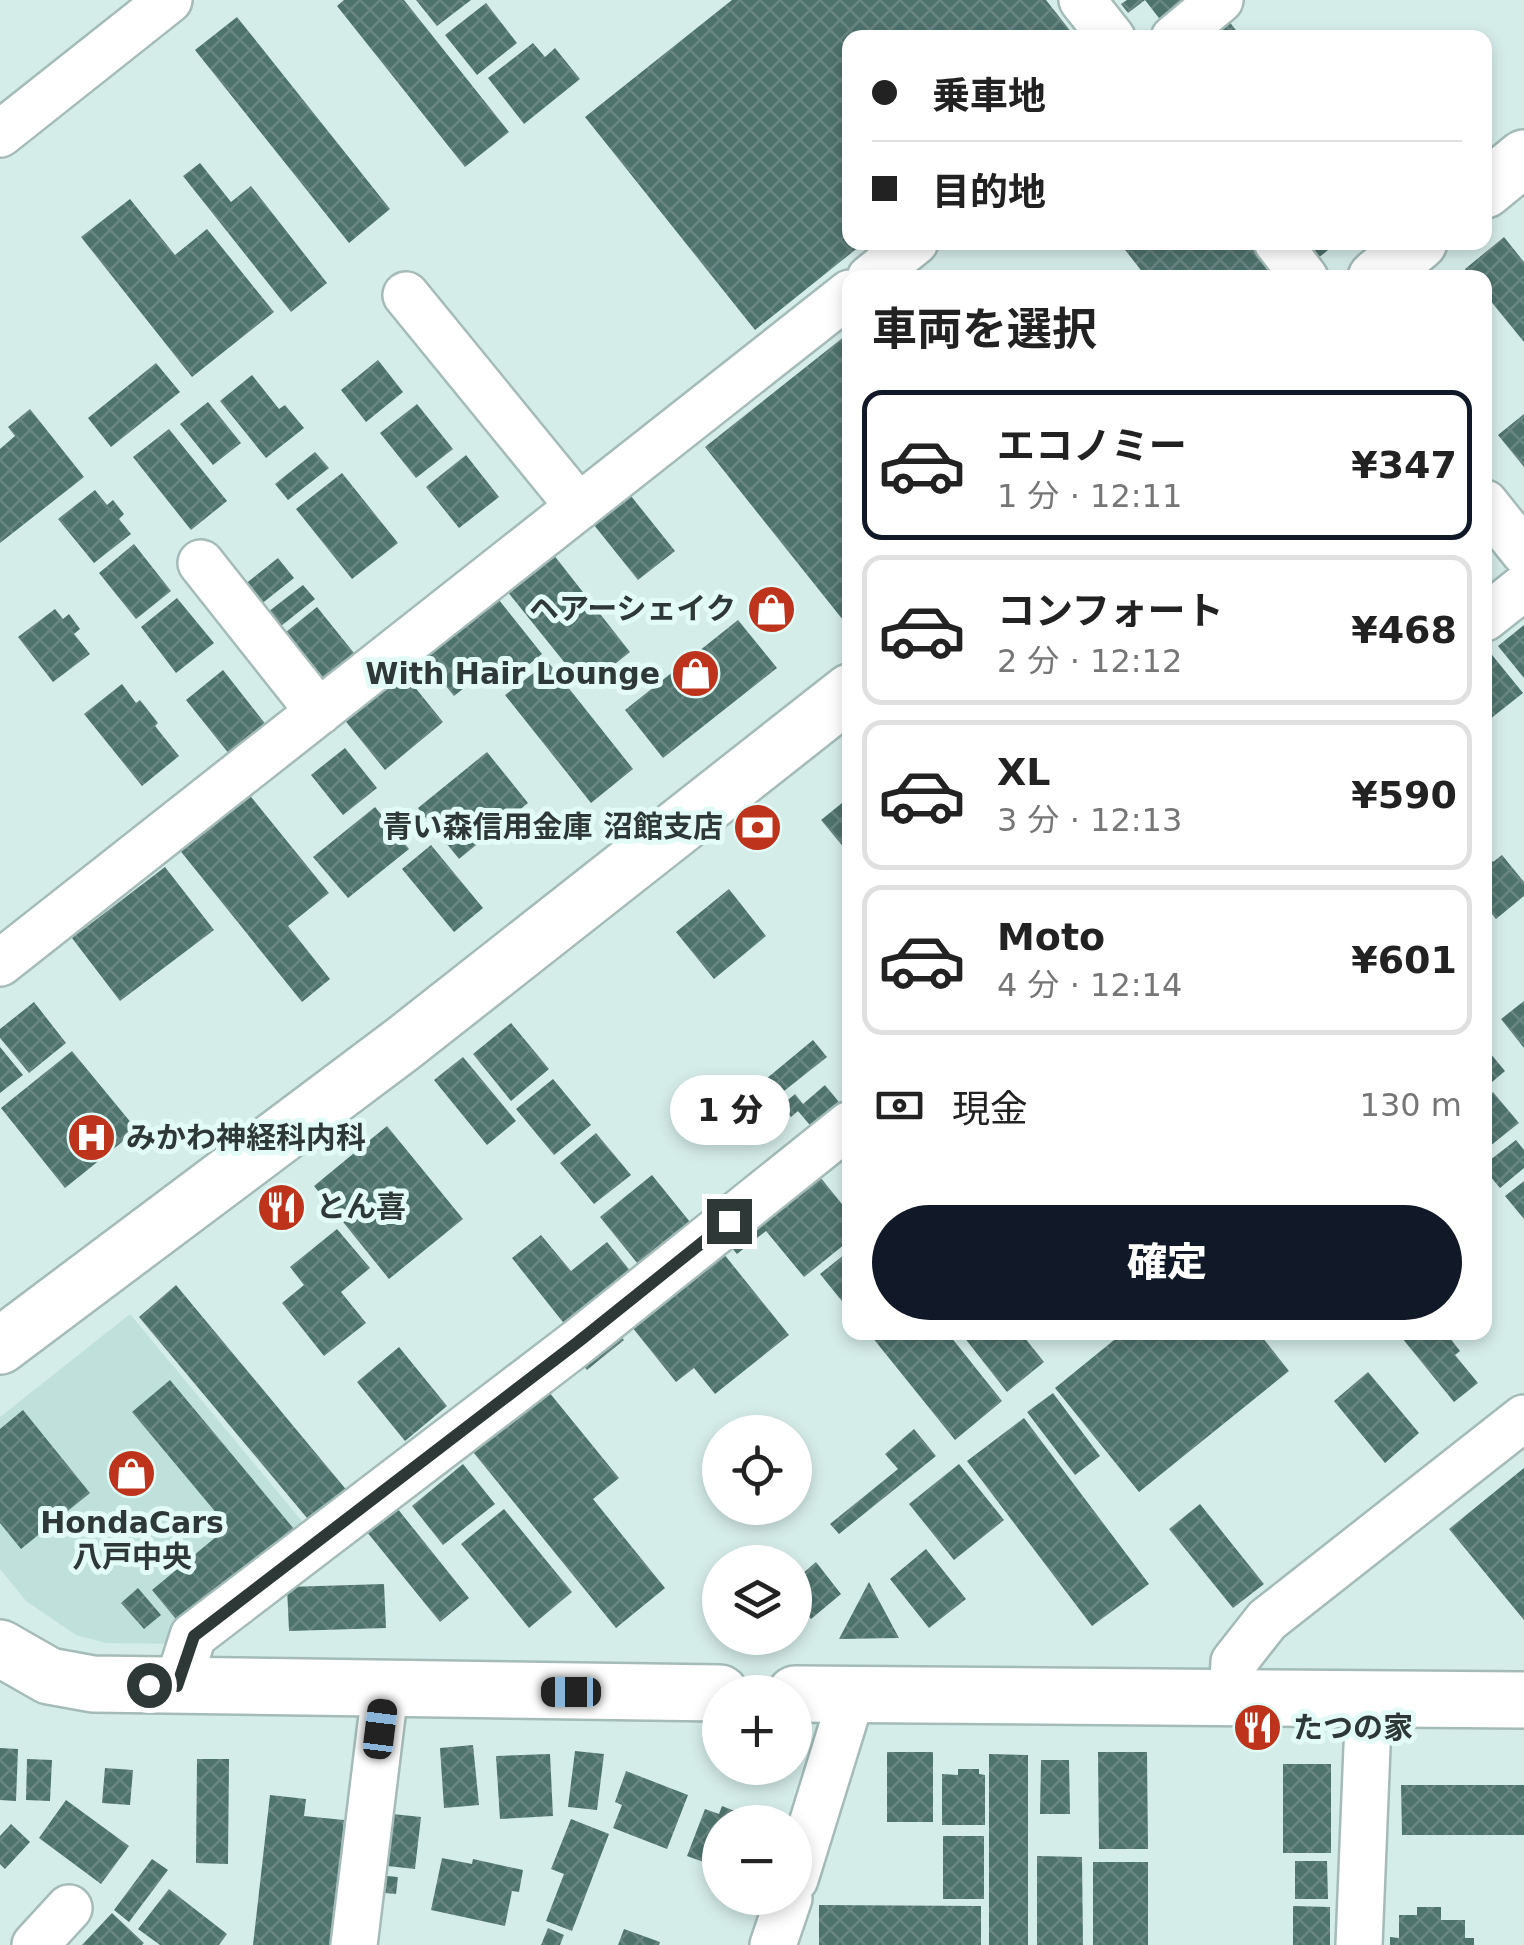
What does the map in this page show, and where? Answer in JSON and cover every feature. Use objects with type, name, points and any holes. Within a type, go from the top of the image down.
[{"type":"street","points":[[0,134],[169,0]]},
{"type":"street","points":[[1082,0],[1106,30]]},
{"type":"street","points":[[1184,30],[1220,0]]},
{"type":"street","points":[[1492,184],[1524,158]]},
{"type":"street","points":[[880,270],[905,250]]},
{"type":"street","points":[[1283,250],[1299,270]]},
{"type":"street","points":[[1386,270],[1409,250]]},
{"type":"street","points":[[406,295],[579,507]]},
{"type":"street","points":[[0,963],[842,300]]},
{"type":"street","points":[[1492,512],[1524,552]]},
{"type":"street","points":[[202,563],[318,712]]},
{"type":"street","points":[[1492,612],[1524,587]]},
{"type":"street","points":[[0,1346],[404,1043],[842,698]]},
{"type":"street","points":[[177,1686],[194,1636],[578,1342],[842,1130]]},
{"type":"street","points":[[1232,1697],[1234,1662],[1266,1620],[1524,1418]]},
{"type":"street","points":[[4,1663],[93,1684],[702,1694]]},
{"type":"street","points":[[354,1945],[385,1691]]},
{"type":"street","points":[[812,1694],[1524,1700]]},
{"type":"street","points":[[812,1823],[852,1694]]},
{"type":"street","points":[[1359,1945],[1369,1698]]},
{"type":"street","points":[[36,1945],[69,1908]]},
{"type":"street","points":[[774,1945],[784,1915]]},
{"type":"shaded area","name":"HondaCars 八戸中央","points":[[130,1314],[311,1532],[176,1644],[106,1643],[76,1635],[26,1601],[0,1569],[0,1417]]},
{"type":"building","points":[[344,0],[404,0],[509,132],[465,167],[337,6]]},
{"type":"building","points":[[416,0],[471,0],[437,26]]},
{"type":"building","points":[[732,0],[1046,0],[1070,30],[842,30],[842,250],[855,250],[755,330],[585,117]]},
{"type":"building","points":[[1145,0],[1128,13],[1121,4]]},
{"type":"building","points":[[1145,0],[1189,0],[1162,22]]},
{"type":"building","points":[[486,3],[517,43],[477,75],[445,35]]},
{"type":"building","points":[[237,17],[390,209],[349,243],[195,50]]},
{"type":"building","points":[[1228,20],[1236,30],[1216,30]]},
{"type":"building","points":[[533,43],[545,57],[555,48],[580,79],[524,124],[488,78]]},
{"type":"building","points":[[200,163],[231,202],[251,186],[327,283],[291,312],[183,176]]},
{"type":"building","points":[[130,199],[175,255],[207,229],[274,312],[192,377],[81,237]]},
{"type":"building","points":[[1504,237],[1524,262],[1524,342],[1492,303],[1492,270],[1465,269]]},
{"type":"building","points":[[1125,250],[1261,250],[1277,270],[1141,270]]},
{"type":"building","points":[[1310,250],[1328,250],[1317,259]]},
{"type":"building","points":[[842,338],[842,619],[705,447]]},
{"type":"building","points":[[378,360],[403,392],[366,422],[341,390]]},
{"type":"building","points":[[156,363],[180,392],[111,447],[88,418]]},
{"type":"building","points":[[252,375],[279,409],[285,405],[304,428],[266,458],[220,401]]},
{"type":"building","points":[[208,402],[241,443],[213,465],[180,424]]},
{"type":"building","points":[[417,404],[453,449],[416,478],[380,433]]},
{"type":"building","points":[[30,409],[84,477],[0,543],[0,449],[15,436],[8,427]]},
{"type":"building","points":[[1524,414],[1524,467],[1498,435]]},
{"type":"building","points":[[169,429],[227,501],[191,530],[133,457]]},
{"type":"building","points":[[315,452],[329,468],[288,500],[275,484]]},
{"type":"building","points":[[466,455],[499,497],[459,528],[426,487]]},
{"type":"building","points":[[342,473],[398,543],[352,579],[296,509]]},
{"type":"building","points":[[95,490],[107,505],[113,500],[124,514],[119,519],[131,534],[94,563],[58,519]]},
{"type":"building","points":[[631,496],[675,551],[638,580],[594,525]]},
{"type":"building","points":[[134,544],[171,591],[136,619],[99,573]]},
{"type":"building","points":[[553,554],[630,652],[585,688],[507,591]]},
{"type":"building","points":[[278,558],[294,578],[260,605],[244,585]]},
{"type":"building","points":[[303,585],[315,599],[276,630],[264,615]]},
{"type":"building","points":[[495,595],[542,654],[498,689],[484,672],[454,696],[421,655]]},
{"type":"building","points":[[177,598],[214,643],[176,673],[141,627]]},
{"type":"building","points":[[317,607],[354,653],[318,682],[281,636]]},
{"type":"building","points":[[55,609],[63,619],[69,614],[80,629],[74,634],[90,654],[53,682],[18,637]]},
{"type":"building","points":[[738,620],[777,668],[663,758],[625,710]]},
{"type":"building","points":[[1524,625],[1524,678],[1498,646]]},
{"type":"building","points":[[1492,655],[1523,693],[1492,717]]},
{"type":"building","points":[[548,662],[633,769],[591,803],[505,695]]},
{"type":"building","points":[[223,670],[267,726],[230,755],[186,700]]},
{"type":"building","points":[[401,670],[443,722],[385,770],[343,718]]},
{"type":"building","points":[[122,684],[136,703],[140,700],[179,756],[142,786],[84,714]]},
{"type":"building","points":[[345,748],[377,788],[343,815],[311,775]]},
{"type":"building","points":[[487,752],[528,803],[459,859],[418,808]]},
{"type":"building","points":[[247,792],[329,893],[288,926],[330,979],[302,1002],[178,848]]},
{"type":"building","points":[[842,803],[842,845],[821,820]]},
{"type":"building","points":[[375,807],[409,849],[348,898],[313,857]]},
{"type":"building","points":[[431,845],[483,908],[454,932],[402,869]]},
{"type":"building","points":[[1502,855],[1524,882],[1524,896],[1496,919],[1492,914],[1492,861]]},
{"type":"building","points":[[165,867],[214,930],[120,1001],[72,938]]},
{"type":"building","points":[[729,889],[766,936],[714,979],[676,932]]},
{"type":"building","points":[[1524,1001],[1524,1048],[1501,1019]]},
{"type":"building","points":[[34,1002],[66,1043],[29,1073],[0,1038],[0,1029]]},
{"type":"building","points":[[511,1023],[549,1069],[511,1101],[473,1054]]},
{"type":"building","points":[[813,1040],[827,1057],[779,1095],[766,1079]]},
{"type":"building","points":[[0,1047],[23,1075],[0,1093]]},
{"type":"building","points":[[72,1051],[137,1130],[65,1188],[1,1108]]},
{"type":"building","points":[[1492,1055],[1505,1071],[1492,1082]]},
{"type":"building","points":[[463,1057],[516,1121],[487,1145],[434,1080]]},
{"type":"building","points":[[553,1079],[591,1125],[554,1155],[516,1109]]},
{"type":"building","points":[[825,1085],[842,1108],[814,1130],[798,1111],[791,1117],[782,1105],[795,1094],[803,1104]]},
{"type":"building","points":[[1492,1093],[1519,1123],[1492,1144]]},
{"type":"building","points":[[387,1126],[463,1219],[389,1279],[314,1186]]},
{"type":"building","points":[[596,1133],[631,1175],[594,1204],[560,1163]]},
{"type":"building","points":[[1516,1140],[1524,1150],[1524,1168],[1500,1188],[1492,1178],[1492,1159]]},
{"type":"building","points":[[812,1167],[842,1204],[842,1246],[804,1277],[766,1231],[737,1254],[724,1239]]},
{"type":"building","points":[[652,1175],[690,1222],[638,1264],[600,1217]]},
{"type":"building","points":[[1524,1181],[1524,1219],[1505,1196]]},
{"type":"building","points":[[337,1229],[370,1268],[341,1292],[366,1323],[324,1356],[282,1303],[304,1285],[290,1267]]},
{"type":"building","points":[[541,1235],[571,1271],[607,1242],[632,1273],[566,1326],[512,1258]]},
{"type":"building","points":[[719,1248],[789,1335],[715,1394],[694,1368],[676,1382],[628,1322]]},
{"type":"building","points":[[842,1256],[842,1301],[820,1274]]},
{"type":"building","points":[[176,1285],[349,1493],[312,1524],[139,1317]]},
{"type":"building","points":[[616,1331],[624,1340],[587,1370],[579,1360]]},
{"type":"building","points":[[874,1340],[953,1340],[1002,1401],[955,1440]]},
{"type":"building","points":[[966,1340],[1026,1340],[1044,1362],[1007,1392]]},
{"type":"building","points":[[1114,1340],[1264,1340],[1289,1371],[1139,1492],[1055,1388]]},
{"type":"building","points":[[1404,1340],[1451,1340],[1460,1351],[1455,1355],[1478,1383],[1454,1402]]},
{"type":"building","points":[[399,1347],[447,1406],[405,1441],[357,1382]]},
{"type":"building","points":[[1368,1372],[1419,1433],[1385,1463],[1334,1401]]},
{"type":"building","points":[[170,1380],[299,1535],[185,1630],[152,1590],[228,1527],[132,1412]]},
{"type":"building","points":[[544,1386],[619,1478],[593,1499],[665,1588],[616,1628],[469,1447]]},
{"type":"building","points":[[1053,1393],[1100,1456],[1075,1475],[1027,1412]]},
{"type":"building","points":[[23,1410],[90,1493],[21,1549],[0,1523],[0,1429]]},
{"type":"building","points":[[1024,1418],[1149,1584],[1092,1626],[967,1461]]},
{"type":"building","points":[[914,1429],[936,1456],[839,1534],[830,1524],[898,1469],[885,1454]]},
{"type":"building","points":[[463,1464],[495,1504],[443,1545],[412,1506]]},
{"type":"building","points":[[959,1464],[1004,1520],[954,1560],[909,1504]]},
{"type":"building","points":[[1524,1468],[1524,1620],[1449,1529]]},
{"type":"building","points":[[1200,1504],[1264,1584],[1233,1608],[1169,1529]]},
{"type":"building","points":[[397,1508],[469,1598],[440,1622],[367,1532]]},
{"type":"building","points":[[504,1509],[572,1592],[529,1628],[461,1544]]},
{"type":"building","points":[[926,1549],[966,1599],[929,1628],[890,1579]]},
{"type":"building","points":[[816,1562],[841,1594],[812,1618],[812,1565]]},
{"type":"building","points":[[869,1582],[899,1638],[839,1639]]},
{"type":"building","points":[[384,1584],[386,1628],[289,1631],[287,1587]]},
{"type":"building","points":[[138,1588],[161,1615],[144,1629],[121,1603]]},
{"type":"building","points":[[473,1745],[479,1805],[444,1808],[440,1748]]},
{"type":"building","points":[[0,1748],[18,1749],[16,1801],[0,1800]]},
{"type":"building","points":[[575,1751],[604,1754],[597,1810],[568,1807]]},
{"type":"building","points":[[887,1752],[933,1752],[933,1822],[887,1822]]},
{"type":"building","points":[[1098,1752],[1147,1752],[1148,1849],[1099,1849]]},
{"type":"building","points":[[550,1754],[553,1816],[500,1819],[496,1756]]},
{"type":"building","points":[[989,1754],[1028,1755],[1028,1945],[989,1945]]},
{"type":"building","points":[[27,1759],[52,1760],[50,1801],[26,1800]]},
{"type":"building","points":[[197,1759],[229,1759],[228,1864],[196,1863]]},
{"type":"building","points":[[1041,1760],[1069,1760],[1070,1814],[1040,1814]]},
{"type":"building","points":[[1283,1764],[1331,1764],[1331,1853],[1283,1853]]},
{"type":"building","points":[[105,1768],[133,1770],[130,1805],[102,1803]]},
{"type":"building","points":[[958,1769],[979,1769],[979,1774],[985,1775],[985,1825],[942,1825],[942,1774],[958,1775]]},
{"type":"building","points":[[626,1771],[688,1795],[667,1849],[613,1828],[622,1805],[615,1802]]},
{"type":"building","points":[[1401,1785],[1524,1785],[1524,1835],[1402,1835]]},
{"type":"building","points":[[270,1795],[306,1799],[304,1816],[344,1820],[331,1945],[253,1945]]},
{"type":"building","points":[[66,1800],[129,1846],[101,1884],[39,1838]]},
{"type":"building","points":[[383,1813],[421,1817],[415,1869],[378,1865]]},
{"type":"building","points":[[702,1817],[702,1861],[687,1856]]},
{"type":"building","points":[[571,1819],[609,1834],[572,1931],[546,1921],[564,1874],[551,1869]]},
{"type":"building","points":[[11,1824],[30,1842],[5,1869],[0,1864],[0,1836]]},
{"type":"building","points":[[943,1836],[984,1836],[984,1899],[943,1899]]},
{"type":"building","points":[[1037,1856],[1082,1857],[1083,1945],[1037,1945]]},
{"type":"building","points":[[442,1858],[472,1864],[473,1859],[523,1870],[519,1892],[512,1891],[505,1926],[431,1910]]},
{"type":"building","points":[[152,1859],[168,1870],[129,1922],[114,1910]]},
{"type":"building","points":[[1295,1861],[1327,1861],[1328,1899],[1295,1899]]},
{"type":"building","points":[[1093,1862],[1148,1862],[1148,1945],[1093,1945]]},
{"type":"building","points":[[376,1875],[398,1877],[396,1894],[374,1892]]},
{"type":"building","points":[[169,1889],[227,1934],[219,1945],[160,1945],[138,1929]]},
{"type":"building","points":[[819,1905],[981,1906],[981,1945],[819,1945]]},
{"type":"building","points":[[1293,1906],[1330,1907],[1330,1945],[1293,1945]]},
{"type":"building","points":[[1417,1907],[1441,1907],[1441,1920],[1465,1920],[1465,1938],[1474,1938],[1474,1945],[1390,1945],[1390,1937],[1399,1938],[1399,1915],[1417,1915]]},
{"type":"building","points":[[112,1913],[144,1943],[82,1945]]},
{"type":"building","points":[[548,1928],[564,1935],[560,1945],[541,1945]]},
{"type":"building","points":[[624,1929],[660,1942],[659,1945],[618,1945]]},
{"type":"place","name":"ヘアーシェイク","points":[[771,609]]},
{"type":"place","name":"With Hair Lounge","points":[[695,674]]},
{"type":"place","name":"青い森信用金庫 沼館支店","points":[[758,827]]},
{"type":"place","name":"みかわ神経科内科","points":[[91,1138]]},
{"type":"place","name":"とん喜","points":[[281,1207]]},
{"type":"place","name":"HondaCars 八戸中央","points":[[132,1474]]},
{"type":"place","name":"たつの家","points":[[1258,1728]]},
{"type":"route","points":[[149,1685],[177,1686],[194,1636],[578,1342],[729,1221]]}]
